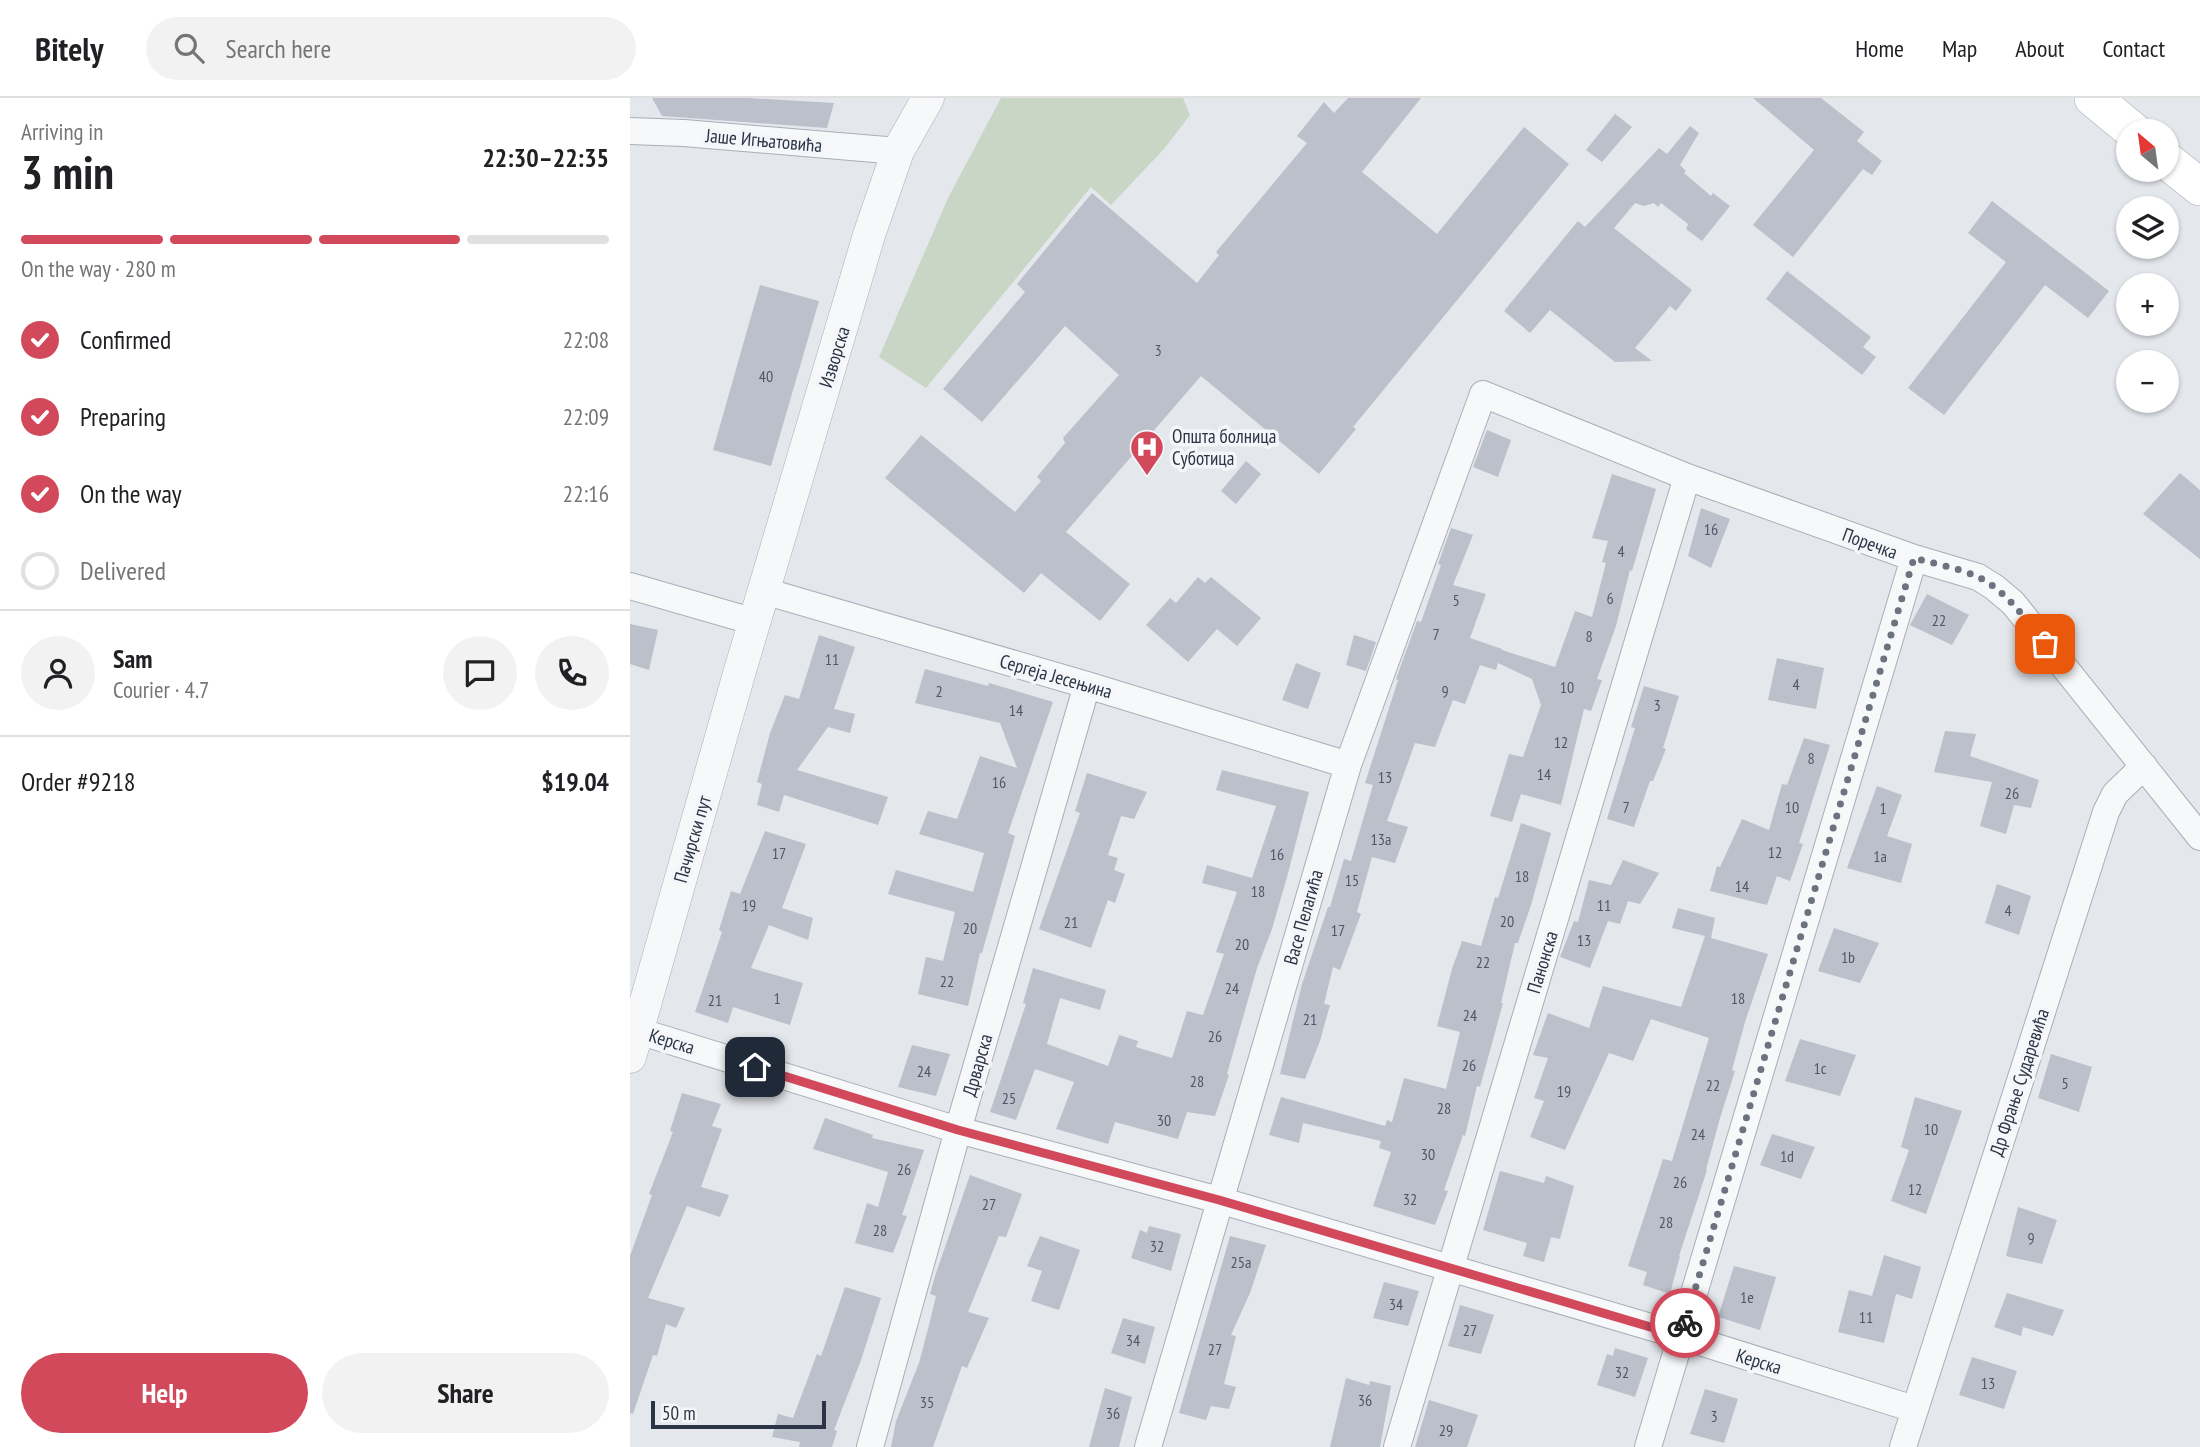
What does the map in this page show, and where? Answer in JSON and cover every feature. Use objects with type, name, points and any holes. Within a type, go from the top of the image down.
[{"type":"main road","points":[[2093,98],[2118,119]]},
{"type":"main road","points":[[2179,170],[2200,187]]},
{"type":"street","name":"Изворска","points":[[755,622],[869,235],[898,151],[928,98]]},
{"type":"street","name":"Јаше Игњатовића","points":[[630,131],[898,151]]},
{"type":"street","name":"Поречка","points":[[1483,394],[1687,477],[1914,558],[1978,577],[2012,603],[2200,838]]},
{"type":"street","name":"Васе Пелагића","points":[[1148,1447],[1348,765],[1483,394]]},
{"type":"street","name":"Панонска","points":[[1397,1447],[1687,477]]},
{"type":"street","points":[[1648,1447],[1914,558]]},
{"type":"street","points":[[630,586],[755,622]]},
{"type":"street","name":"Сергеја Јесењина","points":[[764,591],[1087,685],[1348,765]]},
{"type":"street","name":"Пачирски пут","points":[[634,1044],[755,622]]},
{"type":"street","name":"Дрварска","points":[[870,1447],[958,1130],[1087,685]]},
{"type":"street","name":"Др Фрање Сударевића","points":[[1903,1447],[2106,813],[2115,794],[2144,765]]},
{"type":"street","name":"Керска","points":[[634,1044],[1219,1200],[1681,1336],[1913,1409]]},
{"type":"green space","points":[[1001,98],[1183,98],[1190,115],[1164,149],[1111,205],[1091,187],[926,388],[879,357],[949,196]]},
{"type":"building","points":[[652,98],[747,98],[834,103],[827,128],[662,116]]},
{"type":"building","points":[[1348,98],[1421,98],[1362,172],[1437,234],[1524,127],[1569,164],[1353,427],[1356,429],[1319,474],[1201,376],[1066,532],[1130,584],[1100,621],[1041,573],[1024,593],[885,478],[921,435],[1015,512],[1041,481],[1037,477],[1065,443],[1063,438],[1119,375],[1065,326],[982,422],[943,389],[1025,292],[1017,284],[1092,193],[1197,283],[1219,255],[1216,252],[1307,143],[1297,136],[1324,102],[1334,113]]},
{"type":"building","points":[[1753,98],[1821,98],[1864,132],[1857,141],[1882,161],[1872,175],[1863,169],[1793,257],[1753,225],[1814,150]]},
{"type":"building","points":[[1615,114],[1632,127],[1602,162],[1586,150]]},
{"type":"building","points":[[1690,126],[1699,133],[1680,165],[1686,171],[1684,173],[1711,196],[1713,193],[1730,206],[1702,241],[1686,229],[1688,224],[1661,203],[1658,207],[1654,203],[1644,206],[1635,203],[1614,228],[1692,290],[1676,311],[1670,306],[1635,348],[1652,361],[1615,362],[1550,310],[1530,333],[1504,311],[1578,221],[1585,227],[1659,148],[1667,154]]},
{"type":"building","points":[[1992,201],[2109,291],[2088,318],[2045,285],[1944,415],[1908,388],[2006,262],[1968,233]]},
{"type":"building","points":[[1787,271],[1871,337],[1863,347],[1876,357],[1862,375],[1766,299]]},
{"type":"building","points":[[760,285],[819,301],[771,466],[713,450]]},
{"type":"building","points":[[1487,430],[1511,440],[1498,477],[1473,467]]},
{"type":"building","points":[[1246,461],[1261,474],[1236,504],[1221,491]]},
{"type":"building","points":[[2180,473],[2200,490],[2200,559],[2143,514]]},
{"type":"building","points":[[1612,474],[1656,489],[1632,571],[1630,570],[1616,626],[1597,679],[1602,680],[1591,711],[1584,709],[1561,805],[1521,794],[1512,822],[1490,816],[1509,754],[1523,757],[1541,705],[1532,679],[1498,663],[1496,670],[1480,665],[1465,704],[1453,700],[1435,747],[1415,743],[1387,821],[1408,827],[1395,863],[1372,857],[1357,912],[1361,914],[1340,970],[1333,967],[1324,1004],[1330,1005],[1305,1079],[1280,1074],[1302,984],[1344,859],[1351,861],[1373,785],[1365,783],[1398,680],[1396,679],[1417,621],[1421,622],[1451,528],[1473,535],[1453,585],[1486,594],[1470,638],[1555,667],[1575,611],[1592,617],[1606,563],[1602,562],[1608,541],[1592,538]]},
{"type":"building","points":[[1701,508],[1730,519],[1711,568],[1688,556]]},
{"type":"building","points":[[1198,577],[1205,583],[1211,577],[1261,618],[1237,646],[1217,629],[1188,662],[1146,625],[1170,598],[1176,603]]},
{"type":"building","points":[[1927,594],[1969,615],[1952,645],[1910,625]]},
{"type":"building","points":[[630,624],[658,630],[649,670],[630,664]]},
{"type":"building","points":[[819,635],[855,647],[834,709],[855,714],[850,733],[828,727],[797,770],[888,797],[878,825],[784,795],[779,812],[757,805],[762,784],[757,782],[770,733],[785,695],[799,699]]},
{"type":"building","points":[[1354,635],[1376,642],[1366,671],[1346,665]]},
{"type":"building","points":[[1777,658],[1824,668],[1816,709],[1768,700]]},
{"type":"building","points":[[1296,663],[1321,673],[1308,709],[1282,700]]},
{"type":"building","points":[[925,669],[988,686],[989,683],[1053,702],[1008,833],[1015,836],[980,953],[968,1006],[918,994],[926,957],[943,961],[955,912],[888,894],[896,870],[973,892],[984,853],[919,834],[928,811],[957,819],[980,756],[1017,768],[1000,723],[915,703]]},
{"type":"building","points":[[1644,686],[1679,696],[1663,748],[1666,749],[1653,781],[1650,781],[1634,827],[1607,819],[1635,728],[1631,727]]},
{"type":"building","points":[[1945,731],[1976,734],[1970,756],[2039,780],[2031,808],[2014,805],[2006,834],[1980,826],[1992,782],[1934,772]]},
{"type":"building","points":[[1804,738],[1830,745],[1790,881],[1777,876],[1767,905],[1710,891],[1717,866],[1720,867],[1742,819],[1769,830],[1782,784],[1787,785]]},
{"type":"building","points":[[1222,770],[1309,792],[1272,929],[1257,968],[1227,1074],[1229,1075],[1215,1116],[1187,1112],[1178,1139],[1115,1122],[1108,1144],[1056,1129],[1074,1082],[1035,1069],[1016,1120],[990,1112],[1026,1004],[1023,1003],[1033,968],[1106,990],[1100,1010],[1060,998],[1047,1044],[1108,1066],[1119,1035],[1138,1041],[1136,1047],[1172,1058],[1187,1011],[1203,1015],[1224,954],[1216,952],[1237,892],[1202,883],[1207,865],[1252,878],[1276,806],[1216,790]]},
{"type":"building","points":[[1087,773],[1147,792],[1134,819],[1121,816],[1108,855],[1118,858],[1114,870],[1125,874],[1115,903],[1108,900],[1091,948],[1039,929],[1080,813],[1075,811]]},
{"type":"building","points":[[1877,786],[1902,795],[1887,836],[1912,844],[1901,883],[1847,868]]},
{"type":"building","points":[[1521,823],[1551,833],[1531,905],[1518,943],[1515,943],[1503,1003],[1480,1087],[1477,1086],[1465,1136],[1463,1135],[1444,1190],[1448,1191],[1435,1225],[1373,1206],[1391,1152],[1379,1148],[1381,1141],[1303,1123],[1299,1143],[1269,1135],[1281,1097],[1385,1126],[1387,1120],[1392,1122],[1404,1078],[1446,1089],[1460,1032],[1437,1026],[1452,969],[1462,941],[1481,946]]},
{"type":"building","points":[[765,831],[806,844],[782,908],[813,918],[808,940],[769,925],[751,968],[803,983],[790,1025],[733,1007],[728,1023],[695,1012],[722,932],[719,930],[731,891],[740,894]]},
{"type":"building","points":[[1623,860],[1659,873],[1640,904],[1628,901],[1620,924],[1608,921],[1590,968],[1560,957],[1574,921],[1578,922],[1589,880],[1611,885]]},
{"type":"building","points":[[1997,884],[2031,896],[2019,935],[1985,923]]},
{"type":"building","points":[[1678,908],[1715,918],[1711,938],[1768,954],[1745,1022],[1732,1070],[1735,1071],[1670,1294],[1643,1285],[1647,1272],[1628,1266],[1663,1159],[1672,1161],[1709,1038],[1651,1019],[1633,1061],[1609,1053],[1565,1150],[1530,1137],[1544,1101],[1534,1098],[1548,1058],[1533,1055],[1548,1013],[1589,1028],[1603,986],[1681,1007],[1705,936],[1672,928]]},
{"type":"building","points":[[1834,928],[1879,943],[1860,983],[1818,971]]},
{"type":"building","points":[[1800,1039],[1856,1055],[1840,1096],[1785,1081]]},
{"type":"building","points":[[912,1045],[950,1054],[936,1096],[898,1087]]},
{"type":"building","points":[[2051,1054],[2092,1067],[2079,1112],[2038,1098]]},
{"type":"building","points":[[682,1093],[721,1104],[712,1126],[722,1129],[701,1187],[729,1195],[720,1217],[687,1206],[648,1298],[685,1308],[676,1328],[666,1324],[657,1356],[653,1355],[633,1414],[630,1413],[630,1256],[652,1195],[649,1194],[673,1132],[670,1131]]},
{"type":"building","points":[[1915,1097],[1962,1111],[1926,1214],[1891,1201],[1909,1150],[1901,1147]]},
{"type":"building","points":[[825,1118],[873,1135],[872,1138],[924,1150],[902,1215],[907,1216],[893,1253],[855,1243],[867,1203],[878,1207],[888,1172],[813,1149]]},
{"type":"building","points":[[1772,1134],[1815,1147],[1801,1179],[1760,1165]]},
{"type":"building","points":[[1500,1171],[1544,1183],[1546,1176],[1574,1186],[1560,1239],[1551,1237],[1544,1262],[1523,1256],[1527,1243],[1483,1230]]},
{"type":"building","points":[[970,1175],[1022,1194],[1006,1237],[999,1236],[968,1312],[989,1318],[967,1368],[962,1366],[933,1447],[891,1447],[896,1421],[919,1363],[929,1325],[936,1296],[930,1294],[935,1276]]},
{"type":"building","points":[[2018,1207],[2057,1220],[2042,1264],[2006,1256]]},
{"type":"building","points":[[1149,1226],[1181,1234],[1171,1271],[1131,1258],[1140,1230],[1147,1233]]},
{"type":"building","points":[[1040,1236],[1080,1250],[1059,1310],[1031,1301],[1042,1271],[1027,1266]]},
{"type":"building","points":[[1230,1236],[1266,1245],[1250,1293],[1231,1335],[1236,1336],[1224,1384],[1236,1387],[1229,1409],[1211,1406],[1206,1420],[1179,1413]]},
{"type":"building","points":[[1884,1255],[1921,1267],[1912,1299],[1896,1294],[1884,1343],[1838,1332],[1849,1290],[1872,1296]]},
{"type":"building","points":[[1734,1266],[1776,1277],[1760,1330],[1718,1317]]},
{"type":"building","points":[[1384,1282],[1419,1291],[1408,1326],[1373,1318]]},
{"type":"building","points":[[845,1287],[881,1298],[834,1430],[837,1431],[832,1447],[799,1447],[800,1442],[772,1437],[778,1414],[793,1418],[817,1354],[821,1356]]},
{"type":"building","points":[[2007,1293],[2064,1310],[2053,1336],[2023,1327],[2021,1336],[1994,1327]]},
{"type":"building","points":[[1460,1305],[1494,1315],[1481,1354],[1448,1346]]},
{"type":"building","points":[[1123,1318],[1155,1327],[1145,1364],[1111,1353]]},
{"type":"building","points":[[1615,1348],[1648,1358],[1635,1397],[1597,1385],[1607,1354],[1613,1356]]},
{"type":"building","points":[[1972,1357],[2017,1371],[2004,1409],[1959,1395]]},
{"type":"building","points":[[1346,1378],[1369,1385],[1370,1381],[1391,1386],[1380,1447],[1330,1447]]},
{"type":"building","points":[[1105,1388],[1132,1397],[1119,1447],[1089,1447]]},
{"type":"building","points":[[1705,1389],[1738,1399],[1724,1443],[1690,1434]]},
{"type":"building","points":[[1429,1400],[1478,1415],[1467,1447],[1415,1447]]},
{"type":"way so far","points":[[1685,1323],[1914,558],[1978,577],[1994,587],[2012,603],[2045,644]]},
{"type":"place","name":"Општа болница Суботица","points":[[1147,477]]},
{"type":"route","points":[[755,1067],[958,1130],[1219,1200],[1681,1336],[1685,1323]]}]
